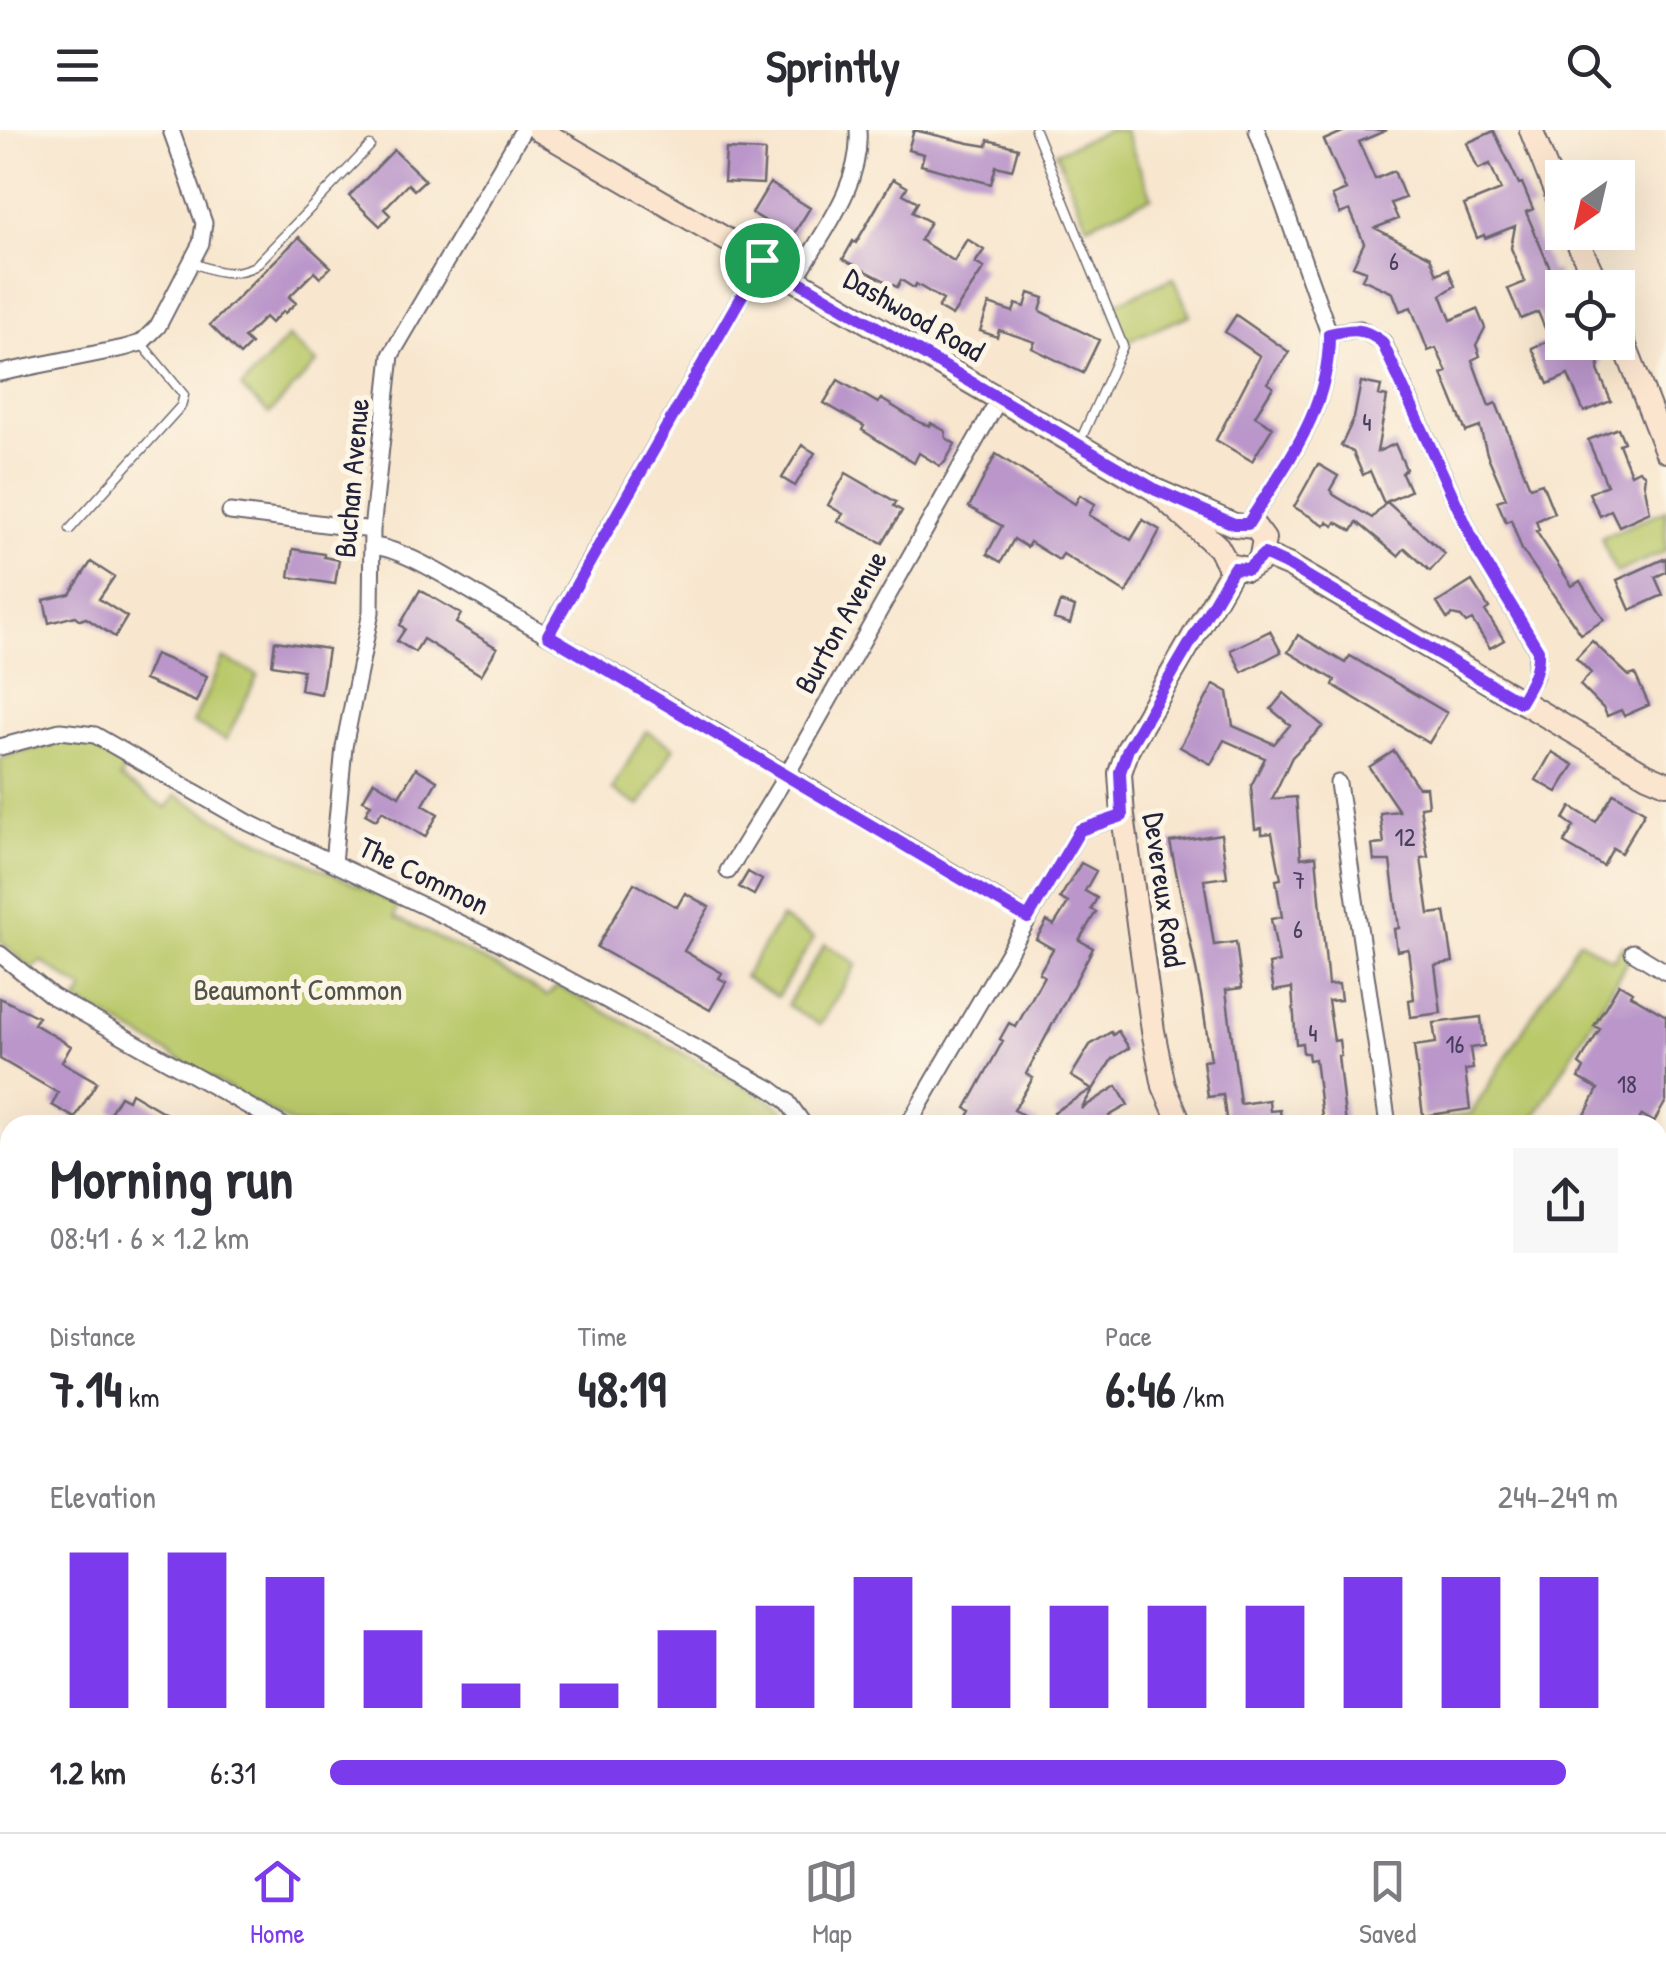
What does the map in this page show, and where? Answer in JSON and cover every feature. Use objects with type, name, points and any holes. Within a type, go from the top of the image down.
[{"type":"street","points":[[0,373],[142,342],[158,326],[201,243],[204,224],[171,130]]},
{"type":"street","name":"Buchan Avenue","points":[[333,862],[344,748],[371,612],[372,538],[391,355],[523,130]]},
{"type":"street","name":"Dashwood Road","points":[[539,130],[1156,490]]},
{"type":"street","points":[[795,280],[848,190],[858,130]]},
{"type":"street","points":[[1218,547],[1222,533],[1241,524],[1278,483],[1310,422],[1329,358],[1329,334],[1257,130]]},
{"type":"street","points":[[1531,130],[1545,166]]},
{"type":"street","points":[[548,635],[762,260]]},
{"type":"street","points":[[1329,334],[1360,328],[1382,342],[1478,551],[1538,650],[1536,675],[1520,702]]},
{"type":"street","points":[[1630,360],[1666,451]]},
{"type":"street","name":"Burton Avenue","points":[[728,871],[999,399]]},
{"type":"street","points":[[1156,490],[1241,524],[1264,539],[1264,554],[1248,569],[1234,568],[1224,562],[1218,547],[1156,490]]},
{"type":"street","points":[[230,512],[372,538],[548,635],[1028,918]]},
{"type":"street","points":[[1264,554],[1666,783]]},
{"type":"street","name":"Devereux Road","points":[[1177,1115],[1164,1086],[1153,1032],[1122,816],[1120,772],[1128,749],[1234,568]]},
{"type":"street","name":"The Common","points":[[0,747],[60,731],[95,735],[249,823],[497,941],[771,1088],[797,1115]]},
{"type":"street","points":[[1338,784],[1387,1115]]},
{"type":"street","points":[[914,1115],[1080,830],[1122,816]]},
{"type":"street","points":[[1633,952],[1666,972]]},
{"type":"street","points":[[0,954],[52,996],[264,1115]]},
{"type":"lane","points":[[1035,130],[1122,346],[1078,445]]},
{"type":"lane","points":[[192,262],[216,272],[240,273],[255,266],[370,146]]},
{"type":"lane","points":[[70,529],[181,406],[184,396],[142,342]]},
{"type":"green space","points":[[1109,130],[1124,130],[1152,197],[1087,225],[1056,152]]},
{"type":"green space","points":[[1174,278],[1190,315],[1125,342],[1109,306]]},
{"type":"green space","points":[[288,337],[317,363],[269,414],[241,388]]},
{"type":"green space","points":[[1666,510],[1666,551],[1616,573],[1601,538]]},
{"type":"green space","points":[[223,658],[258,675],[226,740],[193,723]]},
{"type":"green space","points":[[646,731],[674,747],[640,806],[612,790]]},
{"type":"green space","name":"Beaumont Common","points":[[63,741],[114,755],[128,766],[120,778],[167,808],[176,795],[233,828],[398,904],[395,917],[547,996],[557,986],[765,1097],[785,1115],[277,1115],[77,1001],[84,990],[41,961],[32,969],[0,941],[0,758]]},
{"type":"green space","points":[[781,918],[814,938],[777,997],[744,977]]},
{"type":"green space","points":[[1579,940],[1613,960],[1622,946],[1633,952],[1536,1115],[1466,1115],[1471,1114]]},
{"type":"green space","points":[[825,944],[857,964],[820,1025],[787,1005]]},
{"type":"building","points":[[914,130],[969,143],[987,146],[988,140],[1018,148],[1012,170],[996,166],[991,184],[921,165],[924,154],[908,150]]},
{"type":"building","points":[[1347,130],[1387,130],[1359,142],[1375,179],[1394,171],[1405,198],[1391,203],[1398,219],[1375,228],[1430,257],[1437,274],[1448,269],[1455,286],[1441,295],[1451,320],[1477,309],[1485,328],[1476,345],[1480,356],[1472,360],[1489,406],[1496,403],[1530,487],[1542,483],[1554,513],[1536,521],[1536,531],[1572,586],[1580,581],[1604,620],[1581,634],[1522,550],[1511,520],[1506,522],[1497,501],[1506,498],[1480,427],[1466,432],[1442,374],[1447,372],[1436,348],[1428,351],[1411,307],[1400,311],[1393,293],[1362,279],[1366,271],[1353,266],[1364,243],[1350,210],[1340,214],[1332,196],[1346,190],[1324,140]]},
{"type":"building","points":[[1494,131],[1533,209],[1526,212],[1551,270],[1545,270],[1545,328],[1538,312],[1521,319],[1508,289],[1525,282],[1511,248],[1515,226],[1477,238],[1464,205],[1501,190],[1490,164],[1478,169],[1467,143]]},
{"type":"building","points":[[726,149],[765,151],[763,184],[724,182]]},
{"type":"building","points":[[394,150],[425,180],[414,190],[408,184],[384,209],[390,215],[380,226],[349,196]]},
{"type":"building","points":[[893,179],[907,187],[903,194],[918,202],[912,212],[930,222],[920,240],[954,261],[967,239],[984,250],[975,263],[984,268],[952,316],[938,308],[943,300],[916,284],[914,288],[901,280],[897,287],[843,259]]},
{"type":"building","points":[[770,183],[810,208],[792,237],[752,213]]},
{"type":"building","points":[[299,237],[331,267],[320,278],[314,272],[289,297],[296,303],[285,313],[271,323],[265,317],[244,338],[251,344],[240,355],[210,325]]},
{"type":"building","points":[[1029,293],[1044,298],[1040,311],[1099,340],[1083,373],[1032,348],[1035,342],[999,330],[997,337],[980,331],[989,304],[1013,312],[1016,304],[1025,307]]},
{"type":"building","points":[[1236,315],[1289,352],[1267,383],[1273,387],[1255,416],[1273,427],[1252,461],[1216,440],[1260,356],[1225,332]]},
{"type":"building","points":[[1545,342],[1545,360],[1600,360],[1598,370],[1611,401],[1584,412],[1568,375],[1548,384],[1532,348]]},
{"type":"building","points":[[838,380],[878,403],[881,399],[921,423],[931,423],[945,431],[946,438],[955,444],[945,462],[940,466],[919,453],[914,463],[862,430],[864,426],[824,403]]},
{"type":"building","points":[[1361,382],[1381,386],[1379,395],[1387,397],[1377,452],[1395,444],[1406,469],[1402,473],[1410,491],[1384,503],[1370,471],[1363,475],[1353,452],[1341,446],[1354,418]]},
{"type":"building","points":[[1618,428],[1624,442],[1619,444],[1631,474],[1639,470],[1645,475],[1650,512],[1619,526],[1611,510],[1600,516],[1589,493],[1607,485],[1588,440]]},
{"type":"building","points":[[802,445],[815,453],[795,486],[782,478]]},
{"type":"building","points":[[996,454],[1075,504],[1080,495],[1095,504],[1089,515],[1131,540],[1143,520],[1160,530],[1126,593],[1063,554],[1059,560],[1030,542],[1027,547],[1014,539],[1001,562],[987,554],[1002,526],[969,507]]},
{"type":"building","points":[[1318,464],[1338,476],[1330,490],[1334,495],[1372,518],[1387,502],[1445,554],[1430,571],[1405,548],[1398,556],[1357,522],[1352,531],[1336,522],[1334,526],[1327,522],[1325,525],[1294,507]]},
{"type":"building","points":[[846,473],[896,502],[894,506],[902,511],[883,543],[838,521],[843,514],[828,505]]},
{"type":"building","points":[[293,549],[339,560],[335,584],[289,577]]},
{"type":"building","points":[[1666,558],[1666,572],[1655,577],[1663,595],[1630,610],[1617,580]]},
{"type":"building","points":[[91,562],[114,577],[99,599],[127,617],[115,637],[86,618],[80,620],[75,616],[49,623],[44,600],[70,594]]},
{"type":"building","points":[[1472,581],[1504,640],[1490,648],[1472,620],[1466,623],[1452,615],[1447,619],[1437,603]]},
{"type":"building","points":[[420,590],[461,614],[456,623],[497,648],[481,675],[423,639],[415,652],[397,641],[405,629],[400,625]]},
{"type":"building","points":[[1060,602],[1075,607],[1070,624],[1054,619]]},
{"type":"building","points":[[1270,631],[1281,652],[1242,672],[1231,650]]},
{"type":"building","points":[[1298,635],[1345,663],[1350,656],[1447,713],[1429,743],[1333,685],[1335,680],[1288,652]]},
{"type":"building","points":[[275,641],[328,649],[321,694],[300,690],[303,670],[272,665]]},
{"type":"building","points":[[1592,641],[1629,676],[1635,674],[1649,705],[1624,716],[1621,710],[1607,716],[1580,685],[1591,673],[1576,658]]},
{"type":"building","points":[[155,654],[207,676],[196,702],[144,680]]},
{"type":"building","points":[[1214,684],[1228,692],[1233,726],[1274,744],[1290,725],[1271,709],[1284,693],[1323,726],[1292,757],[1272,799],[1296,797],[1301,858],[1316,856],[1328,985],[1339,984],[1341,1000],[1328,1001],[1334,1041],[1339,1040],[1345,1115],[1322,1115],[1315,1059],[1309,1060],[1308,1053],[1303,1053],[1302,1043],[1296,1044],[1292,988],[1274,991],[1269,964],[1279,962],[1271,919],[1282,917],[1276,880],[1281,879],[1272,833],[1262,834],[1262,828],[1255,829],[1251,786],[1265,758],[1224,740],[1211,764],[1180,747]]},
{"type":"building","points":[[1394,751],[1418,787],[1426,787],[1428,806],[1420,807],[1428,857],[1421,858],[1429,914],[1445,912],[1453,962],[1435,965],[1441,1013],[1411,1017],[1409,1000],[1414,999],[1408,949],[1397,951],[1394,929],[1399,928],[1390,861],[1374,861],[1372,845],[1384,844],[1380,813],[1399,811],[1369,767]]},
{"type":"building","points":[[1552,752],[1574,765],[1557,792],[1536,780]]},
{"type":"building","points":[[416,768],[437,781],[423,805],[438,814],[425,837],[382,811],[376,820],[365,814],[371,804],[363,800],[374,781],[399,796]]},
{"type":"building","points":[[1614,793],[1645,812],[1621,853],[1613,848],[1603,866],[1564,843],[1574,826],[1564,819],[1571,807],[1596,822]]},
{"type":"building","points":[[1221,834],[1227,877],[1204,880],[1214,945],[1236,942],[1242,988],[1226,990],[1240,1104],[1269,1100],[1270,1111],[1280,1110],[1281,1115],[1226,1115],[1223,1095],[1208,1097],[1203,1061],[1211,1060],[1170,842]]},
{"type":"building","points":[[1081,863],[1096,871],[1085,891],[1097,898],[1091,909],[1096,912],[1079,940],[1093,948],[1026,1074],[1033,1078],[1014,1110],[1023,1115],[969,1115],[971,1111],[966,1108],[1003,1041],[1000,1039],[1009,1023],[1016,1027],[1044,976],[1039,973],[1053,949],[1036,939],[1047,921],[1054,925],[1068,903],[1060,898]]},
{"type":"building","points":[[748,872],[762,880],[754,895],[739,887]]},
{"type":"building","points":[[634,883],[677,907],[685,893],[709,907],[684,951],[722,973],[719,978],[726,982],[710,1010],[597,947]]},
{"type":"building","points":[[1619,984],[1666,1016],[1666,1101],[1658,1115],[1585,1115],[1598,1089],[1579,1078],[1584,1068],[1579,1064],[1600,1029],[1594,1026]]},
{"type":"building","points":[[0,998],[38,1017],[34,1024],[71,1046],[62,1062],[97,1082],[77,1115],[70,1115],[52,1105],[58,1093],[0,1059]]},
{"type":"building","points":[[1481,1017],[1484,1046],[1470,1048],[1473,1069],[1465,1070],[1470,1109],[1423,1115],[1414,1046],[1436,1043],[1433,1023]]},
{"type":"building","points":[[1118,1031],[1129,1048],[1112,1059],[1081,1109],[1117,1086],[1128,1105],[1111,1115],[1056,1115],[1054,1112],[1092,1089],[1071,1076],[1090,1045],[1111,1032],[1113,1035]]},
{"type":"building","points":[[131,1093],[168,1115],[118,1115],[111,1111],[120,1096],[128,1100]]},
{"type":"route","points":[[762,260],[1156,490],[1234,524],[1248,524],[1278,483],[1310,422],[1329,358],[1329,334],[1360,328],[1372,333],[1382,342],[1478,551],[1538,650],[1539,664],[1531,685],[1520,702],[1264,554],[1255,566],[1234,568],[1128,749],[1120,772],[1122,816],[1080,830],[1028,918],[548,635],[762,260]]}]
